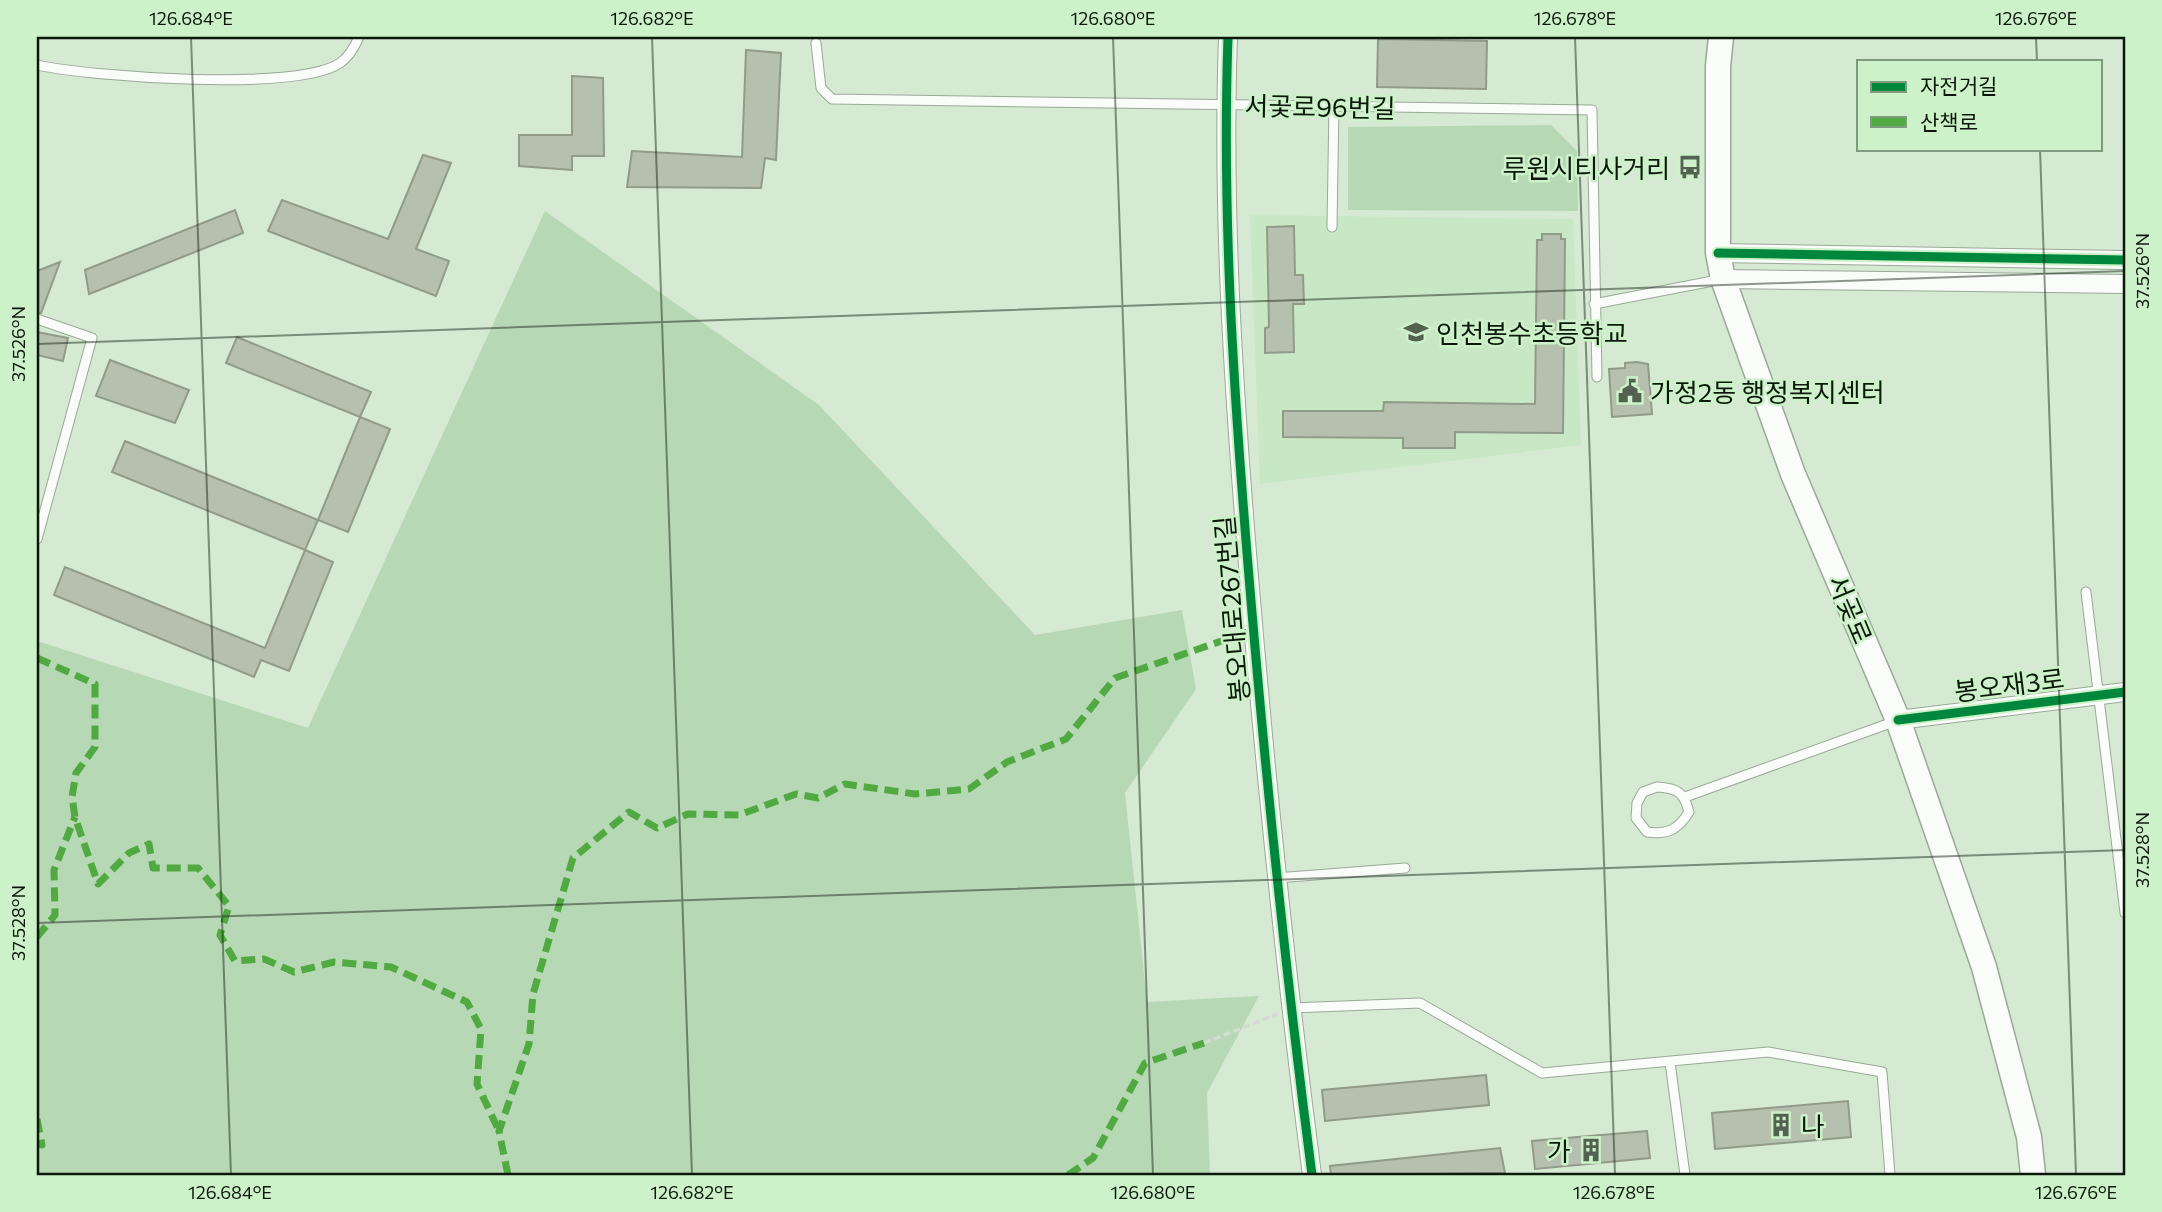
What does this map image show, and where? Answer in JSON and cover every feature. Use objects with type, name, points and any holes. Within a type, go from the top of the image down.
[{"type":"main road","name":"서곶로","points":[[1721,37],[1718,253],[1723,279],[1793,474],[1898,720],[1984,967],[2029,1137],[2033,1175]]},
{"type":"street","name":"봉오대로267번길","points":[[1228,37],[1226,105],[1229,327],[1276,878],[1312,1175]]},
{"type":"street","points":[[1718,253],[2125,260]]},
{"type":"street","points":[[1723,279],[2125,284]]},
{"type":"street","name":"봉오재3로","points":[[1898,720],[2125,692]]},
{"type":"lane","points":[[37,65],[147,79],[227,79],[307,73],[342,62],[359,37]]},
{"type":"lane","name":"서곷로96번길","points":[[816,44],[821,89],[832,99],[1592,110],[1597,377]]},
{"type":"lane","points":[[1332,227],[1334,105]]},
{"type":"lane","points":[[1594,304],[1723,279]]},
{"type":"lane","points":[[37,319],[92,338],[37,540]]},
{"type":"lane","points":[[2086,592],[2125,913]]},
{"type":"lane","points":[[1685,797],[1898,720]]},
{"type":"lane","points":[[1657,787],[1675,788],[1685,797],[1689,812],[1675,829],[1664,835],[1647,832],[1636,818],[1637,803],[1643,792],[1657,787]]},
{"type":"lane","points":[[1276,878],[1405,868]]},
{"type":"lane","points":[[1291,1009],[1420,1003],[1542,1073],[1768,1052],[1882,1072],[1890,1175]]},
{"type":"lane","points":[[1670,1062],[1685,1175]]},
{"type":"path","points":[[1204,1043],[1291,1009]]},
{"type":"shaded area","points":[[1551,125],[1577,151],[1578,211],[1348,210],[1348,127]]},
{"type":"shaded area","points":[[545,211],[819,405],[1035,635],[1182,610],[1196,689],[1125,793],[1147,1002],[1259,996],[1207,1093],[1210,1175],[37,1175],[37,641],[308,728]]},
{"type":"shaded area","name":"인천봉수초등학교","points":[[1250,215],[1573,219],[1581,445],[1260,484]]},
{"type":"building","points":[[1378,39],[1487,41],[1486,89],[1377,87]]},
{"type":"building","points":[[746,50],[781,53],[776,160],[765,158],[761,188],[627,187],[632,151],[742,157]]},
{"type":"building","points":[[572,76],[603,78],[604,156],[572,156],[572,170],[519,166],[519,135],[572,135]]},
{"type":"building","points":[[423,155],[451,163],[416,249],[449,261],[436,296],[268,231],[282,200],[388,239]]},
{"type":"building","points":[[235,210],[243,233],[89,294],[85,270]]},
{"type":"building","points":[[1294,226],[1295,275],[1303,275],[1304,304],[1293,304],[1294,352],[1265,353],[1265,328],[1269,327],[1267,227]]},
{"type":"building","points":[[1542,234],[1561,234],[1561,239],[1565,239],[1563,433],[1455,432],[1455,448],[1403,448],[1403,438],[1283,437],[1283,411],[1383,411],[1384,402],[1535,404],[1537,240],[1542,240]]},
{"type":"building","points":[[60,262],[41,313],[37,312],[37,271]]},
{"type":"building","points":[[37,332],[68,338],[63,361],[37,355]]},
{"type":"building","points":[[237,337],[371,392],[360,417],[226,363]]},
{"type":"building","points":[[110,360],[189,390],[175,423],[96,396]]},
{"type":"building","name":"가정2동 행정복지센터","points":[[1625,363],[1648,364],[1652,414],[1612,417],[1609,369],[1625,368]]},
{"type":"building","points":[[360,417],[390,429],[348,532],[318,520]]},
{"type":"building","points":[[125,441],[318,520],[305,550],[112,472]]},
{"type":"building","points":[[305,550],[333,562],[289,671],[261,660],[254,677],[54,595],[65,567],[265,648]]},
{"type":"building","points":[[1486,1075],[1489,1105],[1325,1121],[1322,1090]]},
{"type":"building","name":"나","points":[[1848,1101],[1851,1137],[1715,1149],[1712,1113]]},
{"type":"building","name":"가","points":[[1647,1131],[1650,1158],[1535,1169],[1532,1141]]},
{"type":"building","points":[[1500,1148],[1505,1173],[1331,1175],[1330,1166]]},
{"type":"marked path","points":[[508,1175],[499,1131],[529,1044],[533,994],[573,858],[629,812],[657,828],[688,814],[739,815],[796,794],[818,798],[845,784],[915,794],[969,789],[1007,762],[1066,739],[1115,678],[1253,630]]},
{"type":"marked path","points":[[37,658],[95,684],[95,747],[76,773],[72,797],[75,817],[98,884],[129,853],[149,844],[153,868],[198,868],[229,906],[220,935],[235,961],[264,959],[294,972],[334,962],[391,967],[467,1002],[481,1029],[477,1084],[499,1131]]},
{"type":"marked path","points":[[37,937],[55,915],[54,870],[75,817]]},
{"type":"marked path","points":[[1068,1175],[1093,1158],[1145,1063],[1204,1043]]},
{"type":"marked path","points":[[37,1119],[42,1145],[37,1143]]},
{"type":"cycle path","points":[[1228,37],[1226,166],[1233,360],[1242,488],[1276,864],[1312,1175]]},
{"type":"cycle path","points":[[1718,253],[2125,260]]},
{"type":"cycle path","points":[[1898,720],[2125,692]]},
{"type":"place","name":"루원시티사거리","points":[[1690,167]]},
{"type":"place","name":"인천봉수초등학교","points":[[1416,332]]},
{"type":"place","name":"가정2동 행정복지센터","points":[[1630,391]]},
{"type":"place","name":"나","points":[[1781,1125]]},
{"type":"place","name":"가","points":[[1591,1150]]}]
